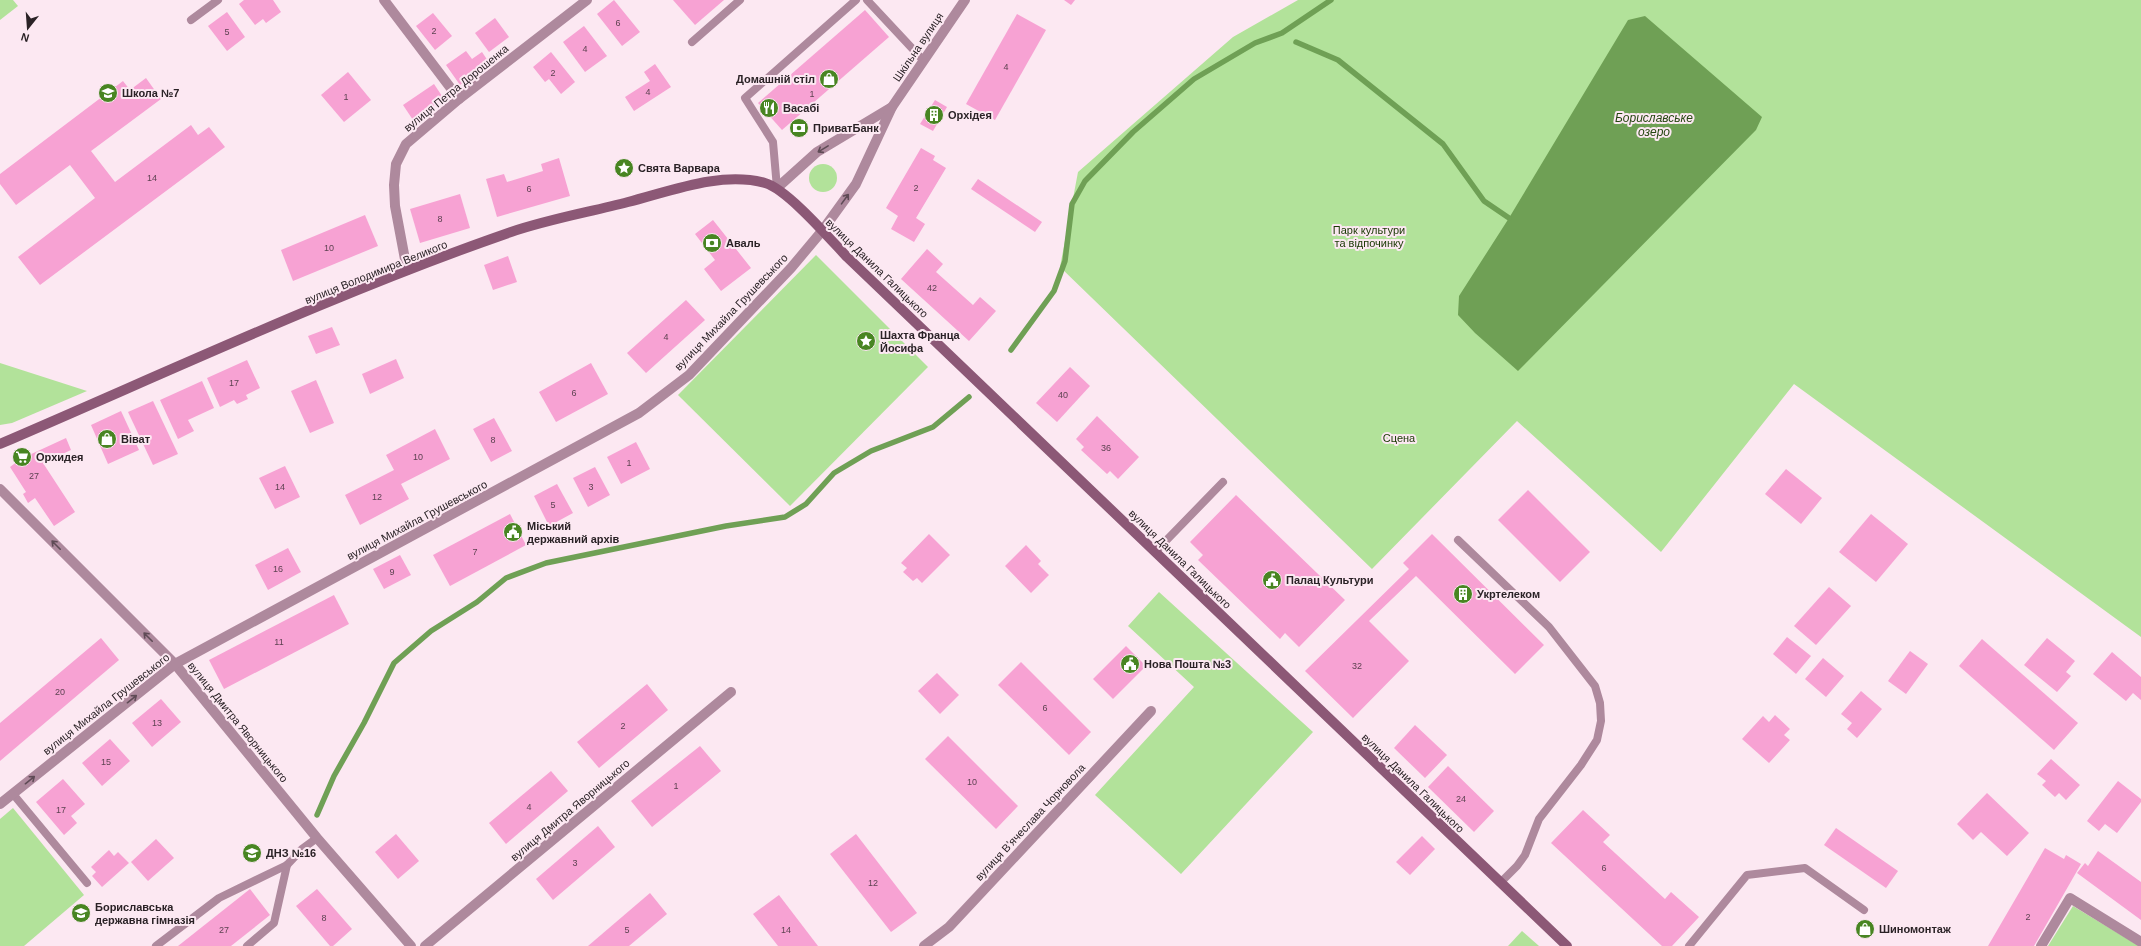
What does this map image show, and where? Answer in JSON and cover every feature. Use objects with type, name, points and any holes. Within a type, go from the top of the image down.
[{"type":"main road","name":"вулиця Володимира Великого","points":[[0,444],[408,270],[514,231],[698,184],[748,180],[777,188]]},
{"type":"main road","name":"вулиця Данила Галицького","points":[[777,188],[847,257],[1567,946]]},
{"type":"street","points":[[384,0],[459,99]]},
{"type":"street","name":"вулиця Петра Дорошенка","points":[[408,270],[395,206],[394,185],[396,164],[406,144],[459,99],[587,0]]},
{"type":"street","name":"Шкільна вулиця","points":[[822,231],[856,184],[892,107],[965,0]]},
{"type":"street","name":"Шкільна вулиця","points":[[777,188],[817,152],[892,107]]},
{"type":"street","name":"вулиця Михайла Грушевського","points":[[0,804],[175,664],[640,413],[689,375],[791,268],[822,231]]},
{"type":"street","name":"вулиця Дмитра Яворницького","points":[[0,489],[175,664],[316,838],[412,946]]},
{"type":"street","name":"вулиця Дмитра Яворницького","points":[[425,946],[731,692]]},
{"type":"street","name":"вулиця Вʼячеслава Чорновола","points":[[924,946],[949,927],[1151,711]]},
{"type":"street","points":[[2040,946],[2070,898],[2141,942]]},
{"type":"lane","points":[[191,20],[218,0]]},
{"type":"lane","points":[[692,42],[740,0]]},
{"type":"lane","points":[[777,188],[773,142],[744,98],[856,0]]},
{"type":"lane","points":[[867,0],[923,60]]},
{"type":"lane","points":[[1155,552],[1223,482]]},
{"type":"lane","points":[[1458,540],[1549,627],[1595,686],[1600,703],[1601,721],[1597,740],[1581,765],[1539,819],[1525,855],[1517,866],[1500,883]]},
{"type":"lane","points":[[13,794],[87,883]]},
{"type":"lane","points":[[156,946],[219,898],[287,865],[302,849],[316,838]]},
{"type":"lane","points":[[246,946],[274,923],[287,865]]},
{"type":"lane","points":[[1689,946],[1747,875],[1805,868],[1864,910]]},
{"type":"green space","points":[[0,0],[13,0],[18,6],[0,20]]},
{"type":"green space","name":"Парк культури та відпочинку","points":[[1298,0],[2141,0],[2141,637],[1794,384],[1661,552],[1517,421],[1372,569],[1060,267],[1078,172],[1233,37]]},
{"type":"green space","points":[[823,164],[833,168],[837,178],[833,188],[823,192],[813,188],[809,178],[813,168]]},
{"type":"green space","points":[[816,255],[928,367],[790,506],[678,395]]},
{"type":"green space","points":[[0,363],[87,391],[12,423],[0,425]]},
{"type":"green space","points":[[1159,592],[1313,732],[1181,874],[1095,795],[1194,687],[1128,626]]},
{"type":"green space","points":[[13,808],[84,895],[24,946],[0,946],[0,819]]},
{"type":"green space","points":[[2073,906],[2139,946],[2048,946]]},
{"type":"green space","points":[[1522,931],[1539,946],[1508,946]]},
{"type":"water","name":"Бориславське озеро","points":[[1645,16],[1762,117],[1756,130],[1518,371],[1475,333],[1458,315],[1459,296],[1509,218],[1628,20]]},
{"type":"building","points":[[244,0],[273,0],[281,12],[266,23],[263,19],[255,25],[239,4]]},
{"type":"building","points":[[614,0],[640,32],[622,46],[597,14]]},
{"type":"building","points":[[673,0],[724,0],[695,25]]},
{"type":"building","points":[[1064,0],[1075,0],[1071,5]]},
{"type":"building","points":[[865,10],[889,37],[782,130],[758,103]]},
{"type":"building","points":[[227,12],[245,37],[227,51],[208,26]]},
{"type":"building","points":[[433,13],[452,36],[435,50],[416,26]]},
{"type":"building","points":[[1017,14],[1046,30],[995,120],[966,104]]},
{"type":"building","points":[[495,18],[509,37],[489,52],[475,33]]},
{"type":"building","points":[[584,26],[607,56],[585,72],[563,42]]},
{"type":"building","points":[[466,51],[472,59],[482,52],[490,64],[460,85],[446,65]]},
{"type":"building","points":[[551,52],[575,82],[561,94],[549,79],[545,82],[533,67]]},
{"type":"building","points":[[655,64],[671,87],[634,111],[625,97],[650,81],[644,72]]},
{"type":"building","points":[[348,72],[371,100],[344,122],[321,95]]},
{"type":"building","name":"Школа №7","points":[[146,78],[161,99],[91,151],[115,182],[191,125],[198,135],[209,127],[225,147],[40,285],[18,257],[95,198],[70,165],[16,205],[0,184],[0,174],[123,81],[130,90]]},
{"type":"building","points":[[434,84],[444,99],[413,120],[403,105]]},
{"type":"building","name":"Орхідея","points":[[935,100],[947,107],[933,131],[920,124]]},
{"type":"building","points":[[921,148],[935,156],[933,160],[946,168],[916,218],[925,224],[914,242],[891,229],[898,216],[886,208]]},
{"type":"building","points":[[559,158],[570,196],[497,217],[486,179],[504,174],[507,182],[543,171],[541,164]]},
{"type":"building","points":[[978,179],[1042,222],[1035,232],[971,189]]},
{"type":"building","points":[[460,194],[470,228],[420,243],[410,209]]},
{"type":"building","points":[[365,215],[378,246],[293,281],[281,250]]},
{"type":"building","points":[[713,220],[751,268],[721,291],[704,269],[715,260],[695,234]]},
{"type":"building","points":[[927,249],[943,264],[936,272],[973,305],[980,297],[996,311],[969,341],[901,279]]},
{"type":"building","points":[[508,256],[517,282],[493,290],[484,265]]},
{"type":"building","points":[[686,300],[705,320],[646,373],[627,353]]},
{"type":"building","points":[[332,327],[340,345],[316,354],[308,336]]},
{"type":"building","points":[[396,359],[404,378],[370,394],[362,374]]},
{"type":"building","points":[[247,360],[260,388],[246,395],[248,399],[237,404],[234,400],[220,407],[207,378]]},
{"type":"building","points":[[591,363],[608,394],[556,422],[539,392]]},
{"type":"building","points":[[1070,367],[1090,386],[1057,422],[1036,403]]},
{"type":"building","points":[[316,380],[334,423],[310,433],[291,391]]},
{"type":"building","points":[[202,381],[214,408],[188,420],[194,431],[178,439],[160,400]]},
{"type":"building","points":[[153,401],[178,454],[153,465],[128,412]]},
{"type":"building","points":[[121,411],[139,450],[108,464],[91,425]]},
{"type":"building","points":[[1097,416],[1139,457],[1118,479],[1110,471],[1107,474],[1081,450],[1084,447],[1076,439]]},
{"type":"building","points":[[494,418],[512,451],[491,462],[473,429]]},
{"type":"building","points":[[435,429],[450,459],[401,484],[409,499],[360,525],[345,495],[394,470],[386,455]]},
{"type":"building","points":[[66,438],[71,450],[43,463],[75,512],[54,526],[35,498],[28,503],[23,494],[26,492],[10,467],[26,455],[27,456]]},
{"type":"building","points":[[636,442],[650,469],[621,484],[607,457]]},
{"type":"building","points":[[285,466],[300,497],[275,509],[259,478]]},
{"type":"building","points":[[595,467],[610,495],[588,507],[573,478]]},
{"type":"building","points":[[1786,469],[1822,498],[1801,524],[1765,494]]},
{"type":"building","points":[[557,484],[573,513],[549,526],[534,496]]},
{"type":"building","points":[[1528,490],[1590,552],[1560,582],[1498,520]]},
{"type":"building","name":"Палац Культури","points":[[1236,495],[1345,600],[1299,647],[1285,633],[1280,639],[1198,560],[1203,555],[1190,542]]},
{"type":"building","points":[[510,514],[526,545],[450,586],[433,555]]},
{"type":"building","points":[[1871,514],[1908,544],[1876,582],[1839,552]]},
{"type":"building","points":[[929,534],[950,555],[922,583],[917,578],[913,581],[903,572],[907,568],[901,563]]},
{"type":"building","points":[[1432,534],[1544,645],[1515,674],[1416,576],[1369,621],[1409,661],[1353,718],[1305,671],[1409,569],[1403,563]]},
{"type":"building","points":[[1026,545],[1041,561],[1038,564],[1049,575],[1031,593],[1005,566]]},
{"type":"building","points":[[288,548],[301,572],[268,590],[255,565]]},
{"type":"building","points":[[400,555],[411,575],[384,589],[373,569]]},
{"type":"building","points":[[1829,587],[1851,606],[1816,645],[1794,626]]},
{"type":"building","points":[[334,595],[349,624],[224,689],[209,660]]},
{"type":"building","points":[[1787,637],[1811,656],[1796,674],[1773,654]]},
{"type":"building","points":[[101,638],[119,660],[0,761],[0,723]]},
{"type":"building","points":[[2047,638],[2075,661],[2066,672],[2071,676],[2057,692],[2024,665]]},
{"type":"building","points":[[1982,639],[2078,723],[2054,750],[1959,666]]},
{"type":"building","points":[[1126,646],[1146,666],[1113,699],[1093,679]]},
{"type":"building","points":[[1910,651],[1928,664],[1906,694],[1888,681]]},
{"type":"building","points":[[2112,652],[2141,677],[2141,700],[2133,693],[2126,701],[2093,674]]},
{"type":"building","points":[[1823,658],[1844,676],[1826,697],[1805,679]]},
{"type":"building","points":[[1021,662],[1091,732],[1069,755],[998,685]]},
{"type":"building","points":[[937,673],[959,695],[940,714],[918,691]]},
{"type":"building","points":[[647,684],[668,710],[599,768],[577,742]]},
{"type":"building","points":[[1861,691],[1882,709],[1857,738],[1847,729],[1852,723],[1841,714]]},
{"type":"building","points":[[161,699],[181,722],[152,747],[132,723]]},
{"type":"building","points":[[1775,715],[1790,729],[1784,735],[1790,740],[1769,763],[1742,739],[1763,716],[1769,722]]},
{"type":"building","points":[[1415,725],[1447,755],[1425,778],[1394,748]]},
{"type":"building","points":[[948,736],[1018,806],[996,829],[925,759]]},
{"type":"building","points":[[110,739],[130,761],[102,786],[82,763]]},
{"type":"building","points":[[700,746],[721,771],[652,827],[631,801]]},
{"type":"building","points":[[2051,759],[2080,785],[2066,800],[2059,793],[2055,797],[2042,785],[2046,781],[2037,774]]},
{"type":"building","points":[[1448,766],[1494,811],[1474,832],[1428,787]]},
{"type":"building","points":[[551,771],[568,791],[506,844],[489,823]]},
{"type":"building","points":[[63,779],[85,804],[71,816],[77,823],[64,835],[36,802]]},
{"type":"building","points":[[2118,781],[2141,799],[2141,802],[2117,833],[2105,824],[2099,831],[2087,821]]},
{"type":"building","points":[[1987,793],[2029,833],[2007,856],[1981,832],[1973,840],[1957,824]]},
{"type":"building","points":[[1583,810],[1610,835],[1603,842],[1665,899],[1671,892],[1699,917],[1672,946],[1662,946],[1551,843]]},
{"type":"building","points":[[598,826],[615,847],[553,900],[536,879]]},
{"type":"building","points":[[1836,828],[1898,871],[1886,888],[1824,845]]},
{"type":"building","points":[[396,834],[419,861],[398,879],[375,852]]},
{"type":"building","points":[[856,834],[917,913],[891,932],[830,854]]},
{"type":"building","points":[[1422,836],[1435,849],[1410,875],[1396,862]]},
{"type":"building","points":[[156,839],[174,858],[148,881],[131,862]]},
{"type":"building","points":[[2045,848],[2064,859],[2066,855],[2081,864],[2034,946],[1988,946]]},
{"type":"building","points":[[109,850],[114,856],[118,852],[129,863],[102,887],[92,876],[96,872],[91,867]]},
{"type":"building","points":[[2098,851],[2141,882],[2141,920],[2077,873],[2085,863],[2088,866]]},
{"type":"building","points":[[250,889],[270,915],[231,946],[178,946]]},
{"type":"building","points":[[317,889],[352,929],[333,946],[330,946],[296,906]]},
{"type":"building","points":[[650,893],[667,914],[629,946],[588,946]]},
{"type":"building","points":[[779,895],[818,946],[778,946],[753,914]]},
{"type":"waterway","points":[[1011,350],[1054,291],[1065,261],[1072,204],[1085,181],[1133,132],[1194,79],[1255,43],[1282,33],[1331,0]]},
{"type":"waterway","points":[[1296,42],[1338,60],[1443,144],[1484,201],[1509,218]]},
{"type":"waterway","points":[[317,815],[334,776],[364,723],[394,663],[431,631],[477,602],[506,578],[546,563],[726,526],[785,517],[806,504],[834,473],[871,451],[933,427],[969,397]]},
{"type":"place","name":"Домашній стіл","points":[[829,79]]},
{"type":"place","name":"Школа №7","points":[[108,93]]},
{"type":"place","name":"Васабі","points":[[769,108]]},
{"type":"place","name":"Орхідея","points":[[934,115]]},
{"type":"place","name":"ПриватБанк","points":[[799,128]]},
{"type":"place","name":"Свята Варвара","points":[[624,168]]},
{"type":"place","name":"Аваль","points":[[712,243]]},
{"type":"place","name":"Шахта Франца Йосифа","points":[[866,341]]},
{"type":"place","name":"Віват","points":[[107,439]]},
{"type":"place","name":"Орхидея","points":[[22,457]]},
{"type":"place","name":"Міський державний архів","points":[[513,532]]},
{"type":"place","name":"Палац Культури","points":[[1272,580]]},
{"type":"place","name":"Укртелеком","points":[[1463,594]]},
{"type":"place","name":"Нова Пошта №3","points":[[1130,664]]},
{"type":"place","name":"ДНЗ №16","points":[[252,853]]},
{"type":"place","name":"Бориславська державна гімназія","points":[[81,913]]},
{"type":"place","name":"Шиномонтаж","points":[[1865,929]]},
{"type":"park label","name":"Сцена","points":[[1399,438]]}]
